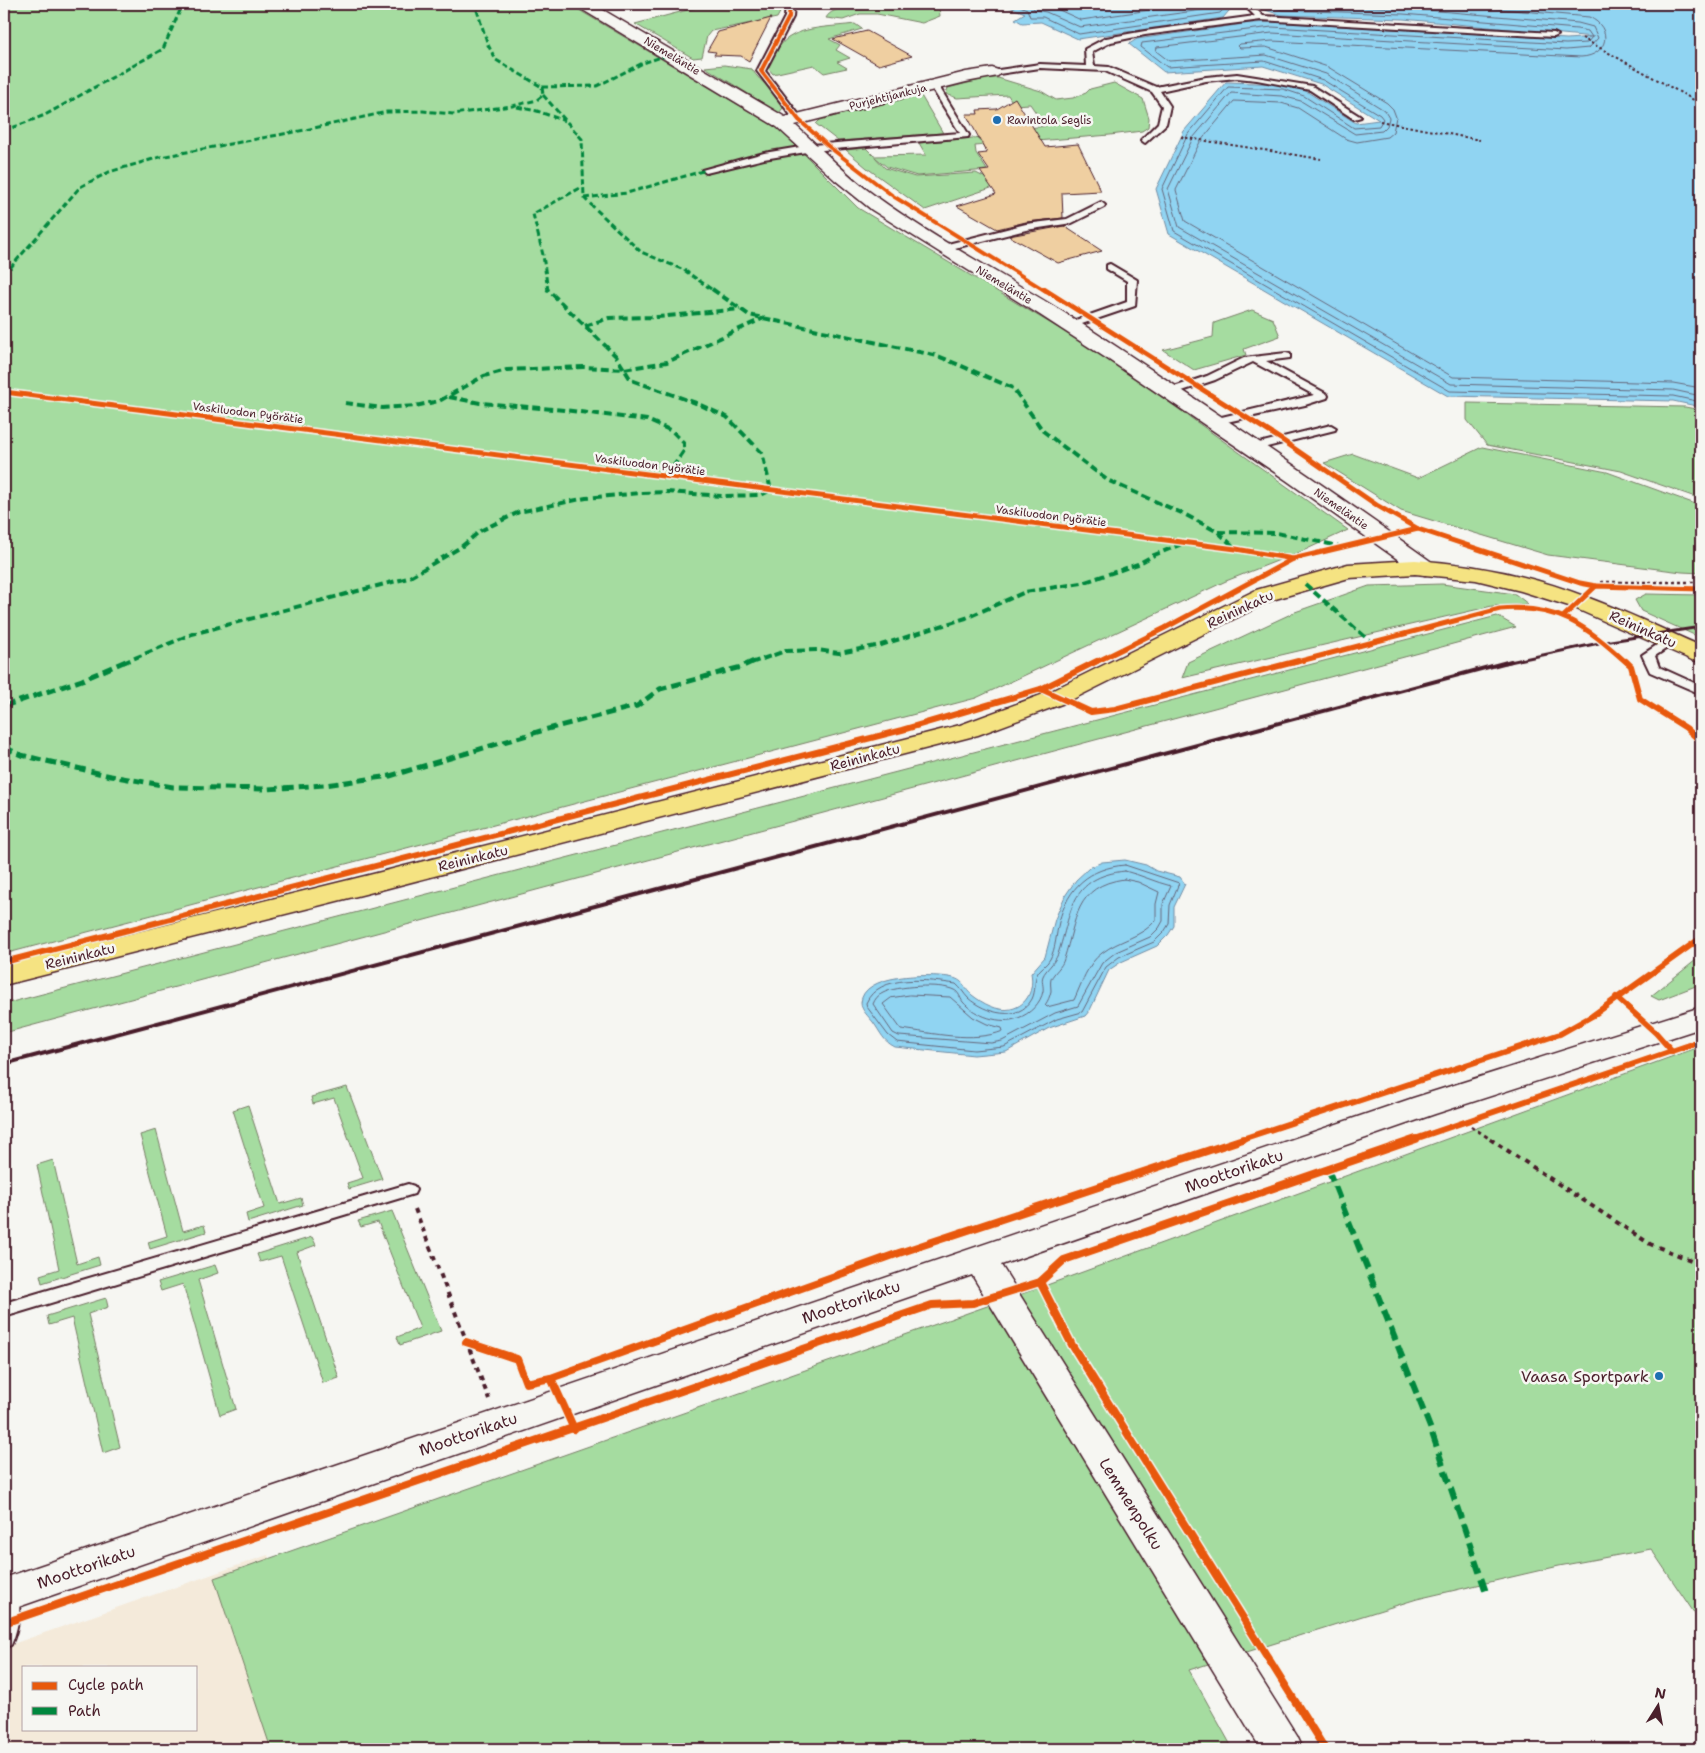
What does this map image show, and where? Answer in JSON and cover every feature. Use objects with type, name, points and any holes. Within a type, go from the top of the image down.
[{"type":"main road","name":"Reininkatu","points":[[4,975],[369,884],[969,730],[1058,696],[1264,595],[1348,571],[1425,568],[1476,573],[1529,586],[1588,591],[1669,641],[1701,655]]},
{"type":"street","name":"Niemeläntie","points":[[584,4],[791,122],[839,177],[877,206],[1070,325],[1425,568]]},
{"type":"street","name":"Purjehtijankuja","points":[[791,122],[934,85],[992,73]]},
{"type":"street","name":"Moottorikatu","points":[[6,1594],[1424,1106],[1701,1017]]},
{"type":"street","name":"Lemmenpolku","points":[[979,1258],[1283,1749]]},
{"type":"lane","points":[[790,4],[789,17],[761,72],[791,122]]},
{"type":"lane","points":[[1247,4],[1261,18]]},
{"type":"lane","points":[[1090,68],[1088,51],[1109,40],[1145,33],[1261,18],[1554,35]]},
{"type":"lane","points":[[992,73],[1040,66],[1106,69],[1155,90],[1166,106],[1162,124],[1145,140]]},
{"type":"lane","points":[[1155,90],[1206,79],[1237,76],[1257,78],[1312,88],[1357,117]]},
{"type":"lane","points":[[706,170],[764,156],[812,148],[965,135],[934,85]]},
{"type":"lane","points":[[943,248],[1026,227],[1069,221],[1101,205]]},
{"type":"lane","points":[[1070,325],[1132,304],[1132,280],[1110,267]]},
{"type":"lane","points":[[1169,392],[1211,378],[1248,360],[1286,356]]},
{"type":"lane","points":[[1213,422],[1305,402],[1323,396],[1254,359]]},
{"type":"lane","points":[[1251,448],[1331,428]]},
{"type":"lane","points":[[1669,641],[1648,655],[1654,669],[1701,690]]},
{"type":"lane","points":[[4,1310],[408,1190]]},
{"type":"lane","points":[[4,1639],[8,1622],[6,1594]]},
{"type":"path","points":[[1582,38],[1701,104]]},
{"type":"path","points":[[1380,121],[1480,140]]},
{"type":"path","points":[[1181,137],[1321,159]]},
{"type":"path","points":[[1588,591],[1600,582],[1701,582]]},
{"type":"path","points":[[1588,591],[1701,589]]},
{"type":"path","points":[[1455,1126],[1473,1119]]},
{"type":"path","points":[[1464,1122],[1650,1244],[1701,1264]]},
{"type":"path","points":[[408,1190],[499,1423]]},
{"type":"path","points":[[466,1342],[474,1345]]},
{"type":"shaded area","points":[[268,1555],[325,1749],[4,1749],[4,1647]]},
{"type":"green space","points":[[4,4],[569,4],[779,129],[858,208],[1100,353],[1348,530],[1305,550],[1226,581],[976,698],[4,954]]},
{"type":"green space","points":[[691,4],[784,5],[777,18],[711,31],[707,36],[702,57],[693,58],[635,24],[695,8]]},
{"type":"green space","points":[[870,4],[931,4],[939,7],[940,16],[922,23],[877,14],[860,14],[843,20],[826,18],[829,14],[840,9]]},
{"type":"green space","points":[[855,24],[862,29],[829,39],[840,45],[836,50],[850,58],[837,62],[847,68],[824,73],[814,65],[773,74],[768,68],[781,44],[795,34],[811,29]]},
{"type":"green space","points":[[724,65],[752,69],[778,97],[783,108],[779,113],[705,67]]},
{"type":"green space","points":[[988,78],[998,78],[1041,91],[1056,100],[1073,98],[1086,93],[1090,89],[1114,83],[1143,99],[1149,118],[1148,127],[1142,131],[1110,135],[975,146],[976,153],[987,170],[917,176],[887,167],[875,157],[885,168],[915,177],[976,173],[1000,185],[925,210],[867,168],[846,150],[866,148],[874,156],[926,155],[919,143],[1015,134],[1013,130],[1045,126],[1030,104],[1014,105],[1008,95],[957,98],[946,94],[948,88]]},
{"type":"green space","points":[[920,94],[943,133],[838,141],[816,124],[820,120]]},
{"type":"green space","points":[[1252,310],[1273,319],[1280,336],[1244,349],[1246,355],[1194,370],[1163,350],[1213,337],[1214,323]]},
{"type":"green space","points":[[1467,403],[1685,407],[1701,410],[1701,499],[1621,471],[1487,445],[1467,420]]},
{"type":"green space","points":[[1482,447],[1607,472],[1701,506],[1701,573],[1548,555],[1401,511],[1324,463],[1353,454],[1418,478]]},
{"type":"green space","points":[[1442,584],[1515,594],[1528,604],[1492,606],[1182,678],[1188,662],[1295,612],[1369,586]]},
{"type":"green space","points":[[1646,594],[1701,595],[1701,638],[1641,611],[1635,600]]},
{"type":"green space","points":[[1497,616],[1516,627],[4,1033],[4,1004]]},
{"type":"green space","points":[[1701,956],[1701,984],[1659,1000],[1651,996]]},
{"type":"green space","points":[[1701,1046],[1701,1623],[1651,1549],[1559,1566],[1417,1599],[1189,1670],[1233,1749],[271,1749],[214,1578],[1047,1285]]},
{"type":"green space","points":[[347,1087],[382,1179],[349,1189],[347,1183],[363,1178],[334,1098],[313,1104],[311,1097]]},
{"type":"green space","points":[[248,1105],[280,1204],[301,1198],[303,1205],[248,1222],[246,1214],[264,1208],[233,1110]]},
{"type":"green space","points":[[156,1130],[183,1231],[204,1225],[206,1232],[150,1249],[148,1242],[167,1236],[140,1135]]},
{"type":"green space","points":[[53,1160],[77,1264],[98,1257],[100,1265],[42,1283],[40,1275],[59,1269],[37,1165]]},
{"type":"green space","points":[[392,1211],[441,1331],[400,1345],[397,1337],[420,1328],[378,1222],[361,1227],[358,1221]]},
{"type":"green space","points":[[312,1237],[316,1245],[297,1252],[339,1378],[323,1383],[281,1256],[260,1262],[257,1254]]},
{"type":"green space","points":[[215,1265],[218,1273],[198,1280],[236,1409],[220,1415],[183,1284],[161,1291],[158,1282]]},
{"type":"green space","points":[[106,1298],[108,1307],[88,1314],[120,1447],[103,1453],[72,1318],[49,1325],[47,1316]]},
{"type":"water","points":[[1002,4],[1231,4],[1233,6],[1223,18],[1078,39],[1041,22],[1022,23],[1015,19],[1025,13]]},
{"type":"water","points":[[1258,4],[1701,4],[1701,407],[1673,401],[1448,396],[1169,234],[1156,189],[1184,131],[1226,82],[1284,84],[1306,91],[1356,123],[1379,120],[1321,84],[1263,66],[1164,72],[1129,44],[1137,39],[1251,23],[1273,22],[1567,39],[1594,37],[1403,19],[1281,15],[1262,9]]},
{"type":"water","points":[[1125,860],[1180,877],[1185,884],[1174,907],[1174,926],[1168,935],[1157,946],[1121,962],[1109,970],[1090,1010],[1085,1016],[1049,1028],[1006,1052],[974,1055],[895,1047],[885,1039],[861,1006],[864,993],[872,986],[898,978],[927,976],[954,978],[963,984],[972,995],[985,1004],[996,1008],[1006,1010],[1017,1007],[1028,996],[1032,985],[1031,973],[1045,957],[1055,919],[1065,896],[1076,880],[1089,868],[1102,862]]},
{"type":"building","points":[[771,18],[749,61],[741,56],[714,55],[716,52],[707,51],[718,32]]},
{"type":"building","points":[[867,31],[912,56],[879,65],[833,39]]},
{"type":"building","points":[[1015,98],[1045,147],[1078,144],[1101,191],[1062,193],[1063,218],[1026,222],[997,229],[957,206],[996,194],[980,171],[989,170],[978,154],[987,153],[966,114],[978,114],[977,110],[997,109]]},
{"type":"building","points":[[1064,226],[1102,251],[1058,263],[1009,236]]},
{"type":"railway","points":[[1505,663],[1604,642],[1701,627]]},
{"type":"railway","points":[[4,1064],[1511,661]]},
{"type":"marked path","points":[[4,131],[45,115],[163,49],[182,6],[180,4]]},
{"type":"marked path","points":[[4,275],[80,187],[109,172],[160,157],[305,130],[387,112],[423,111],[453,114],[512,106],[537,100],[543,95],[542,87],[496,60],[488,45],[475,4]]},
{"type":"marked path","points":[[542,87],[597,86],[643,63],[671,54]]},
{"type":"marked path","points":[[543,95],[582,139],[584,198],[641,252],[684,270],[749,315],[938,356],[1013,388],[1043,431],[1107,480],[1184,514],[1218,532],[1234,547]]},
{"type":"marked path","points":[[517,107],[537,111],[565,121]]},
{"type":"marked path","points":[[584,198],[627,193],[706,170]]},
{"type":"marked path","points":[[4,706],[82,680],[192,634],[408,578],[461,547],[480,531],[519,512],[586,498],[641,493],[667,492],[722,496],[761,495],[771,490],[762,453],[727,417],[696,403],[631,380],[616,356],[547,290],[543,255],[533,214],[582,187]]},
{"type":"marked path","points":[[585,326],[609,318],[658,317],[740,309]]},
{"type":"marked path","points":[[345,403],[382,408],[415,406],[439,401],[484,376],[507,370],[583,367],[624,369],[667,362],[764,318]]},
{"type":"marked path","points":[[449,397],[480,403],[564,410],[647,420],[672,431],[684,443],[684,451],[666,477]]},
{"type":"marked path","points":[[1218,532],[1277,533],[1339,546]]},
{"type":"marked path","points":[[4,747],[21,755],[111,776],[173,787],[267,789],[325,785],[390,776],[544,730],[637,706],[660,689],[741,667],[764,657],[785,651],[817,650],[839,653],[881,645],[966,618],[1025,592],[1082,583],[1138,564],[1154,555],[1182,544]]},
{"type":"marked path","points":[[1305,584],[1371,642]]},
{"type":"marked path","points":[[1328,1169],[1431,1430],[1487,1595]]},
{"type":"cycle path","points":[[790,4],[789,17],[761,71],[799,120],[828,146],[893,196],[1091,318],[1282,440],[1378,506],[1418,529],[1580,583],[1596,586]]},
{"type":"cycle path","name":"Vaskiluodon Pyörätie","points":[[4,392],[1236,549],[1293,559]]},
{"type":"cycle path","points":[[4,962],[902,730],[1041,689],[1165,628],[1293,559],[1418,529]]},
{"type":"cycle path","points":[[1564,616],[1596,586],[1701,589]]},
{"type":"cycle path","points":[[1041,689],[1091,712],[1115,709],[1500,609],[1525,607],[1564,616],[1604,642],[1631,666],[1640,699],[1686,728],[1701,742]]},
{"type":"cycle path","points":[[574,1429],[551,1378],[899,1253],[1560,1034],[1592,1016],[1701,938]]},
{"type":"cycle path","points":[[1616,997],[1656,1033],[1672,1051]]},
{"type":"cycle path","points":[[4,1623],[932,1305],[973,1303],[1040,1282],[1064,1260],[1701,1041]]},
{"type":"cycle path","points":[[1040,1282],[1072,1345],[1325,1749]]},
{"type":"cycle path","points":[[466,1342],[517,1359],[526,1383],[551,1378]]},
{"type":"place","name":"Ravintola Seglis","points":[[997,120]]},
{"type":"place","name":"Vaasa Sportpark","points":[[1659,1376]]}]
